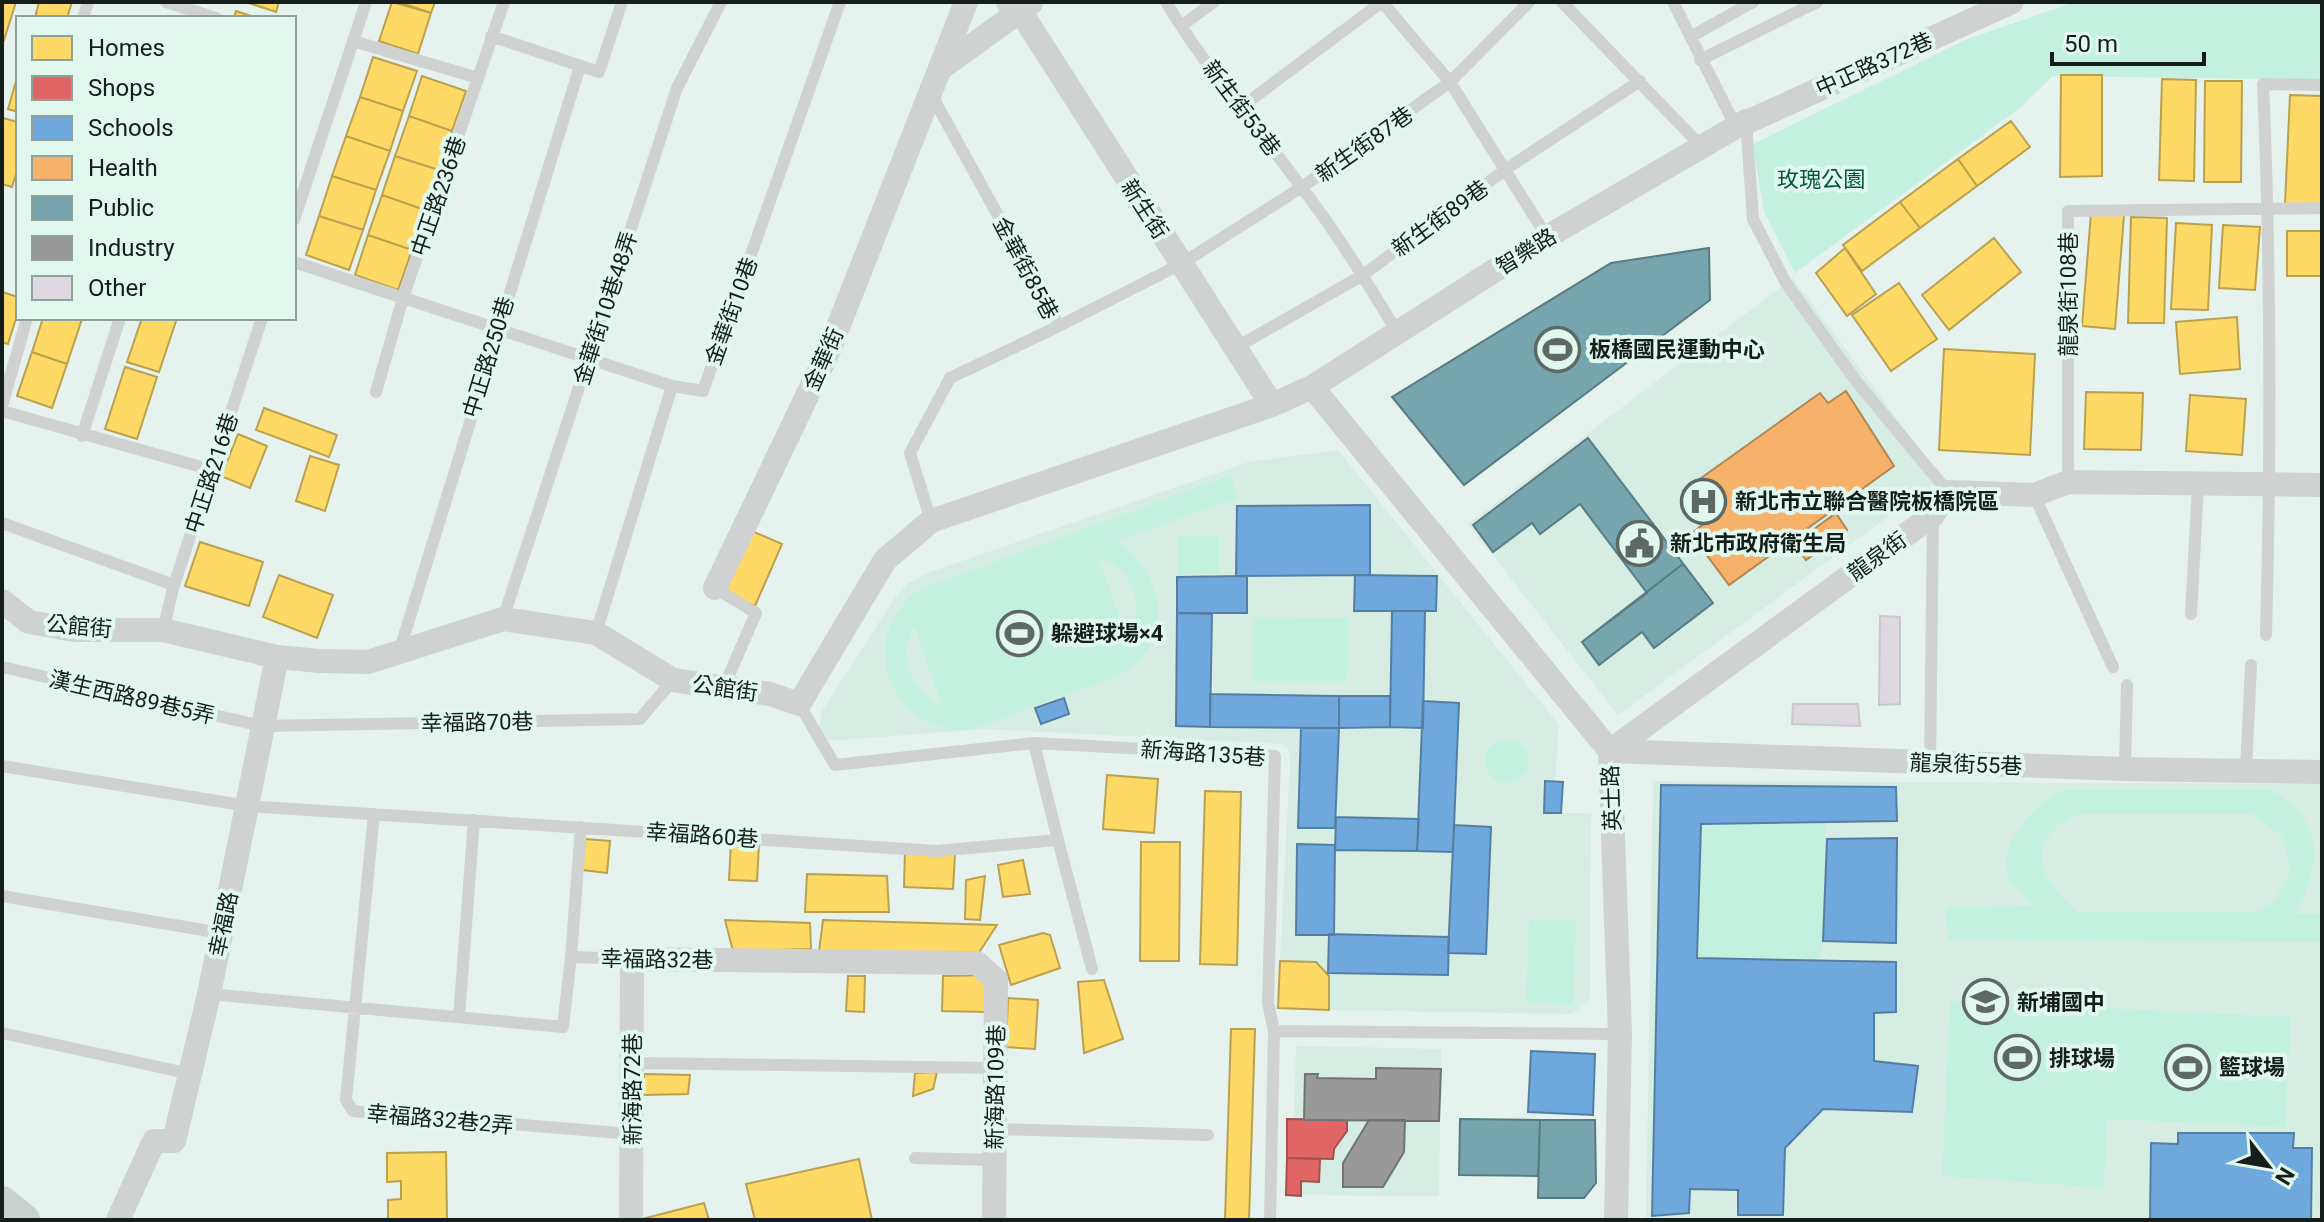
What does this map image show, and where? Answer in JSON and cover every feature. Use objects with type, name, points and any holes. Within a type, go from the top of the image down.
[{"type":"street","name":"金華街","points":[[715,588],[829,350],[966,2]]},
{"type":"street","name":"中正路372巷","points":[[1741,124],[2012,2]]},
{"type":"street","name":"新生街","points":[[941,68],[1021,5],[1272,405]]},
{"type":"street","name":"智樂路","points":[[1312,387],[1547,237],[1741,124]]},
{"type":"street","points":[[799,704],[885,560],[931,521],[1272,405],[1312,387]]},
{"type":"street","name":"英士路","points":[[1312,387],[1610,751],[1620,1034],[1616,1220]]},
{"type":"street","points":[[1948,492],[2034,495],[2068,482],[2198,486],[2270,482],[2322,485]]},
{"type":"street","name":"龍泉街","points":[[1610,751],[1933,515],[1948,492]]},
{"type":"street","name":"公館街","points":[[2,601],[29,622],[74,630],[163,630],[277,657],[368,662],[400,649],[503,619],[596,633],[673,680],[770,694],[799,704]]},
{"type":"street","name":"幸福路","points":[[118,1220],[154,1141],[174,1141],[209,994],[277,657]]},
{"type":"street","name":"龍泉街55巷","points":[[1610,751],[2125,769],[2322,772]]},
{"type":"street","name":"幸福路32巷","points":[[632,959],[977,963]]},
{"type":"street","name":"新海路72巷","points":[[631,1220],[632,959]]},
{"type":"street","name":"新海路109巷","points":[[977,963],[996,980],[994,1220]]},
{"type":"street","points":[[2,1202],[24,1220]]},
{"type":"lane","points":[[166,2],[213,16]]},
{"type":"lane","points":[[296,214],[366,2]]},
{"type":"lane","name":"中正路236巷","points":[[376,392],[403,298],[504,2]]},
{"type":"lane","points":[[491,36],[599,72],[622,2]]},
{"type":"lane","name":"金華街10巷48弄","points":[[503,619],[677,88],[721,2]]},
{"type":"lane","name":"金華街10巷","points":[[672,386],[703,391],[840,2]]},
{"type":"lane","name":"新生街53巷","points":[[1166,2],[1240,108],[1302,187],[1363,275],[1398,334]]},
{"type":"lane","points":[[1181,26],[1214,2]]},
{"type":"lane","points":[[1240,108],[1382,2],[1450,82],[1547,237]]},
{"type":"lane","name":"新生街87巷","points":[[1059,326],[1181,264],[1302,187],[1450,82],[1529,2]]},
{"type":"lane","points":[[1562,2],[1702,147]]},
{"type":"lane","points":[[1673,2],[1692,36],[1700,60],[1741,124],[1753,219],[1786,283],[1856,381],[1948,492]]},
{"type":"lane","points":[[1692,36],[1753,2]]},
{"type":"lane","points":[[1700,60],[1817,2]]},
{"type":"lane","points":[[353,41],[478,78]]},
{"type":"lane","name":"中正路250巷","points":[[400,649],[496,329],[580,66]]},
{"type":"lane","name":"新生街89巷","points":[[1235,348],[1363,275],[1506,169],[1640,81]]},
{"type":"lane","points":[[2266,635],[2270,482],[2269,209],[2263,84],[2322,85]]},
{"type":"lane","name":"金華街85巷","points":[[931,94],[1059,326],[950,378],[910,453],[931,521]]},
{"type":"lane","name":"龍泉街108巷","points":[[2068,482],[2068,211],[2322,208]]},
{"type":"lane","points":[[296,263],[672,386],[596,633]]},
{"type":"lane","points":[[26,320],[2,408],[82,436],[212,470]]},
{"type":"lane","points":[[82,436],[119,320]]},
{"type":"lane","name":"中正路216巷","points":[[163,630],[174,585],[261,320]]},
{"type":"lane","points":[[2191,614],[2198,486]]},
{"type":"lane","points":[[2034,495],[2113,667]]},
{"type":"lane","points":[[1930,763],[1933,515]]},
{"type":"lane","points":[[2,523],[174,585]]},
{"type":"lane","name":"金華街","points":[[715,588],[756,613],[723,689]]},
{"type":"lane","points":[[2246,771],[2251,665]]},
{"type":"lane","name":"漢生西路89巷5弄","points":[[2,667],[262,726]]},
{"type":"lane","name":"幸福路70巷","points":[[262,726],[640,719],[673,680]]},
{"type":"lane","points":[[2125,769],[2127,685]]},
{"type":"lane","name":"新海路135巷","points":[[799,704],[835,765],[1034,743],[1275,756],[1268,1003],[1274,1031],[1270,1220]]},
{"type":"lane","points":[[1034,743],[1092,969]]},
{"type":"lane","name":"幸福路60巷","points":[[2,766],[248,806],[936,851],[1058,840]]},
{"type":"lane","points":[[353,1007],[374,814]]},
{"type":"lane","points":[[459,1017],[474,820]]},
{"type":"lane","points":[[571,957],[581,827]]},
{"type":"lane","points":[[2,896],[221,933]]},
{"type":"lane","name":"幸福路32巷","points":[[209,994],[563,1027],[571,957],[632,959]]},
{"type":"lane","name":"幸福路32巷2弄","points":[[353,1007],[346,1100],[353,1111],[632,1134]]},
{"type":"lane","points":[[1274,1031],[1620,1034]]},
{"type":"lane","points":[[2,1033],[191,1074]]},
{"type":"lane","points":[[632,1063],[996,1068]]},
{"type":"lane","points":[[995,1129],[1208,1135]]},
{"type":"lane","points":[[915,1158],[995,1160]]},
{"type":"shaded area","name":"新北市立聯合醫院板橋院區","points":[[1793,278],[1941,478],[1618,715],[1468,524]]},
{"type":"shaded area","points":[[1338,450],[1559,725],[1555,781],[1563,782],[1561,813],[1591,813],[1590,999],[1572,1014],[1329,1010],[1329,976],[1316,962],[1280,961],[1290,760],[1288,749],[1282,744],[984,729],[840,740],[829,740],[818,733],[822,711],[894,599],[907,584],[927,573],[1249,462]]},
{"type":"shaded area","name":"新埔國中","points":[[1653,781],[2322,784],[2322,1220],[1646,1220]]},
{"type":"shaded area","points":[[1296,1046],[1441,1049],[1439,1196],[1286,1195],[1287,1119],[1294,1119]]},
{"type":"green space","name":"玫瑰公園","points":[[2074,2],[2322,2],[2322,80],[2053,76],[2021,107],[1795,273],[1764,212],[1753,144],[1965,40]]},
{"type":"green space","points":[[1230,475],[1238,498],[1117,541],[1146,572],[1158,609],[1157,628],[1150,646],[1137,662],[1108,680],[971,729],[939,727],[919,717],[902,701],[891,681],[885,658],[887,636],[902,606],[918,590]],"holes":[[[1099,558],[1121,570],[1134,591],[1136,616],[1127,640]],[[914,627],[942,704],[942,705],[922,691],[910,671],[907,649]]]},
{"type":"green space","points":[[1219,535],[1219,574],[1177,574],[1177,536]]},
{"type":"green space","points":[[1252,617],[1348,618],[1347,681],[1252,681]]},
{"type":"green space","points":[[1507,739],[1523,745],[1529,761],[1523,777],[1507,783],[1491,777],[1485,761],[1491,745]]},
{"type":"green space","points":[[2062,790],[2270,790],[2301,814],[2309,829],[2314,844],[2314,861],[2304,896],[2294,914],[2322,914],[2322,942],[1948,940],[1946,908],[2036,906],[2012,884],[2006,867],[2007,853],[2029,816]],"holes":[[[2078,814],[2252,814],[2282,836],[2291,869],[2274,902],[2255,912],[2078,912],[2053,887],[2042,860],[2049,835]]]},
{"type":"green space","points":[[1826,821],[1823,941],[1818,960],[1697,958],[1701,824]]},
{"type":"green space","points":[[1529,919],[1576,920],[1573,1005],[1526,1003]]},
{"type":"green space","points":[[1950,1001],[2291,1017],[2285,1127],[2107,1119],[2104,1188],[1942,1176]]},
{"type":"building: Homes","points":[[2,2],[16,2],[4,40],[2,39]]},
{"type":"building: Homes","points":[[39,2],[72,2],[68,16],[36,16]]},
{"type":"building: Homes","points":[[246,2],[279,2],[276,12]]},
{"type":"building: Homes","points":[[392,2],[431,13],[418,54],[379,41]]},
{"type":"building: Homes","points":[[398,2],[435,2],[431,13]]},
{"type":"building: Homes","points":[[236,11],[251,16],[235,16]]},
{"type":"building: Homes","points":[[373,57],[417,71],[403,111],[360,97]]},
{"type":"building: Homes","points":[[2061,75],[2102,75],[2102,176],[2060,177]]},
{"type":"building: Homes","points":[[422,76],[466,91],[452,131],[409,116]]},
{"type":"building: Homes","points":[[2162,79],[2196,80],[2194,181],[2159,180]]},
{"type":"building: Homes","points":[[16,81],[16,111],[8,109]]},
{"type":"building: Homes","points":[[2205,81],[2242,81],[2241,182],[2204,182]]},
{"type":"building: Homes","points":[[2290,95],[2322,96],[2322,206],[2285,204]]},
{"type":"building: Homes","points":[[360,97],[403,111],[390,151],[346,136]]},
{"type":"building: Homes","points":[[409,116],[452,131],[439,170],[395,156]]},
{"type":"building: Homes","points":[[3,118],[16,121],[16,174],[12,187],[2,184]]},
{"type":"building: Homes","points":[[2011,121],[2030,147],[1977,186],[1958,159]]},
{"type":"building: Homes","points":[[346,136],[390,151],[376,190],[332,176]]},
{"type":"building: Homes","points":[[395,156],[439,170],[425,210],[382,195]]},
{"type":"building: Homes","points":[[1958,159],[1977,186],[1920,228],[1900,202]]},
{"type":"building: Homes","points":[[332,176],[376,190],[363,230],[319,216]]},
{"type":"building: Homes","points":[[382,195],[425,210],[412,250],[368,235]]},
{"type":"building: Homes","points":[[1900,202],[1920,228],[1862,271],[1843,245]]},
{"type":"building: Homes","points":[[2091,213],[2124,215],[2115,329],[2082,326]]},
{"type":"building: Homes","points":[[319,216],[363,230],[349,270],[306,255]]},
{"type":"building: Homes","points":[[2131,217],[2167,218],[2164,323],[2128,323]]},
{"type":"building: Homes","points":[[2176,223],[2212,225],[2208,310],[2171,309]]},
{"type":"building: Homes","points":[[2223,225],[2260,227],[2255,290],[2219,288]]},
{"type":"building: Homes","points":[[2287,231],[2322,231],[2322,276],[2287,276]]},
{"type":"building: Homes","points":[[368,235],[412,250],[398,290],[355,275]]},
{"type":"building: Homes","points":[[1994,238],[2021,272],[1949,330],[1922,295]]},
{"type":"building: Homes","points":[[1845,248],[1876,294],[1847,316],[1816,273]]},
{"type":"building: Homes","points":[[1899,283],[1937,339],[1891,371],[1852,315]]},
{"type":"building: Homes","points":[[2,292],[16,296],[16,318],[8,344],[2,342]]},
{"type":"building: Homes","points":[[2237,317],[2240,369],[2180,374],[2176,322]]},
{"type":"building: Homes","points":[[42,320],[82,320],[67,364],[32,352]]},
{"type":"building: Homes","points":[[141,320],[176,320],[159,372],[127,362]]},
{"type":"building: Homes","points":[[1944,349],[2035,354],[2030,455],[1939,450]]},
{"type":"building: Homes","points":[[32,352],[67,364],[52,408],[17,396]]},
{"type":"building: Homes","points":[[125,367],[157,377],[137,439],[105,429]]},
{"type":"building: Homes","points":[[2086,392],[2143,393],[2141,450],[2084,449]]},
{"type":"building: Homes","points":[[2190,395],[2246,399],[2242,455],[2186,451]]},
{"type":"building: Homes","points":[[264,408],[337,435],[329,457],[256,430]]},
{"type":"building: Homes","points":[[238,434],[267,446],[250,488],[221,476]]},
{"type":"building: Homes","points":[[310,456],[339,465],[325,511],[296,501]]},
{"type":"building: Homes","points":[[747,529],[782,544],[755,606],[720,591]]},
{"type":"building: Homes","points":[[200,542],[263,562],[249,606],[185,586]]},
{"type":"building: Homes","points":[[279,575],[333,595],[317,638],[263,617]]},
{"type":"building: Homes","points":[[1107,775],[1158,779],[1154,833],[1103,829]]},
{"type":"building: Homes","points":[[1205,791],[1241,792],[1237,965],[1200,964]]},
{"type":"building: Homes","points":[[585,839],[610,841],[607,873],[582,870]]},
{"type":"building: Homes","points":[[1141,842],[1180,842],[1179,961],[1140,961]]},
{"type":"building: Homes","points":[[731,843],[759,844],[757,881],[729,880]]},
{"type":"building: Homes","points":[[905,851],[955,854],[953,889],[904,887]]},
{"type":"building: Homes","points":[[1023,860],[1030,894],[1003,897],[998,865]]},
{"type":"building: Homes","points":[[807,874],[887,876],[889,912],[805,912]]},
{"type":"building: Homes","points":[[985,876],[980,920],[965,919],[966,880]]},
{"type":"building: Homes","points":[[725,920],[810,923],[811,949],[733,951]]},
{"type":"building: Homes","points":[[823,920],[997,925],[978,954],[819,952]]},
{"type":"building: Homes","points":[[1043,933],[1050,935],[1060,968],[1011,985],[999,945]]},
{"type":"building: Homes","points":[[1280,961],[1316,962],[1329,976],[1329,1010],[1278,1008]]},
{"type":"building: Homes","points":[[986,975],[985,1012],[942,1011],[943,976]]},
{"type":"building: Homes","points":[[848,976],[865,976],[864,1012],[846,1011]]},
{"type":"building: Homes","points":[[1104,980],[1123,1039],[1084,1053],[1078,982]]},
{"type":"building: Homes","points":[[1008,998],[1038,1000],[1035,1049],[1006,1047]]},
{"type":"building: Homes","points":[[1231,1029],[1255,1029],[1249,1220],[1225,1220]]},
{"type":"building: Homes","points":[[937,1072],[933,1089],[913,1096],[915,1073]]},
{"type":"building: Homes","points":[[644,1074],[690,1075],[688,1094],[644,1095]]},
{"type":"building: Homes","points":[[446,1152],[447,1220],[388,1220],[388,1200],[401,1199],[401,1181],[387,1182],[387,1153]]},
{"type":"building: Homes","points":[[859,1159],[872,1220],[755,1220],[746,1184]]},
{"type":"building: Homes","points":[[704,1203],[709,1220],[642,1220],[642,1219]]},
{"type":"building: Shops","points":[[1287,1119],[1347,1120],[1347,1131],[1334,1149],[1333,1159],[1287,1158]]},
{"type":"building: Shops","points":[[1287,1158],[1320,1159],[1319,1182],[1301,1181],[1301,1196],[1286,1195]]},
{"type":"building: Schools","points":[[1370,505],[1370,575],[1236,576],[1237,506]]},
{"type":"building: Schools","points":[[1355,575],[1437,576],[1436,611],[1354,611]]},
{"type":"building: Schools","points":[[1247,576],[1247,613],[1177,613],[1177,577]]},
{"type":"building: Schools","points":[[1392,611],[1425,611],[1423,728],[1390,727]]},
{"type":"building: Schools","points":[[1177,613],[1212,614],[1210,727],[1176,726]]},
{"type":"building: Schools","points":[[1210,694],[1339,696],[1339,728],[1210,727]]},
{"type":"building: Schools","points":[[1339,696],[1390,696],[1390,727],[1339,728]]},
{"type":"building: Schools","points":[[1064,698],[1069,714],[1041,724],[1035,708]]},
{"type":"building: Schools","points":[[1423,701],[1459,703],[1453,852],[1417,851]]},
{"type":"building: Schools","points":[[1301,728],[1339,728],[1335,828],[1298,828]]},
{"type":"building: Schools","points":[[1545,781],[1563,782],[1561,813],[1544,813]]},
{"type":"building: Schools","points":[[1661,785],[1896,787],[1897,821],[1701,824],[1697,958],[1896,962],[1896,1012],[1874,1013],[1874,1061],[1918,1066],[1912,1112],[1823,1109],[1785,1148],[1783,1215],[1738,1215],[1738,1190],[1690,1189],[1689,1213],[1652,1216]]},
{"type":"building: Schools","points":[[1336,817],[1419,819],[1417,851],[1335,850]]},
{"type":"building: Schools","points":[[1454,825],[1491,827],[1486,954],[1448,953]]},
{"type":"building: Schools","points":[[1897,838],[1896,943],[1823,941],[1827,839]]},
{"type":"building: Schools","points":[[1297,844],[1335,845],[1334,935],[1296,935]]},
{"type":"building: Schools","points":[[1329,934],[1449,937],[1448,975],[1328,973]]},
{"type":"building: Schools","points":[[1531,1051],[1595,1054],[1593,1115],[1528,1112]]},
{"type":"building: Schools","points":[[2178,1133],[2294,1133],[2293,1148],[2312,1148],[2311,1220],[2150,1220],[2151,1143],[2178,1144]]},
{"type":"building: Health","points":[[1846,391],[1894,466],[1729,585],[1691,534],[1707,521],[1683,491],[1820,393],[1828,403]]},
{"type":"building: Health","points":[[1836,513],[1847,530],[1806,560],[1794,544]]},
{"type":"building: Public","name":"板橋國民運動中心","points":[[1709,248],[1710,300],[1464,485],[1392,397],[1611,263]]},
{"type":"building: Public","name":"新北市政府衛生局","points":[[1588,438],[1713,603],[1654,648],[1642,632],[1599,665],[1582,642],[1647,593],[1580,504],[1540,534],[1532,523],[1493,552],[1473,525]]},
{"type":"building: Public","points":[[1683,564],[1713,603],[1654,648],[1642,632],[1599,665],[1582,642]]},
{"type":"building: Public","points":[[1460,1119],[1540,1120],[1538,1176],[1459,1175]]},
{"type":"building: Public","points":[[1540,1120],[1595,1120],[1596,1183],[1584,1198],[1538,1198]]},
{"type":"building: Industry","points":[[1376,1068],[1441,1069],[1439,1121],[1304,1120],[1305,1074],[1318,1074],[1317,1078],[1376,1079]]},
{"type":"building: Industry","points":[[1369,1120],[1405,1120],[1404,1152],[1383,1187],[1343,1187],[1343,1163]]},
{"type":"building: Other","points":[[1880,616],[1900,617],[1900,704],[1879,705]]},
{"type":"building: Other","points":[[1793,704],[1858,704],[1860,726],[1792,724]]},
{"type":"place","name":"板橋國民運動中心","points":[[1558,349]]},
{"type":"place","name":"新北市立聯合醫院板橋院區","points":[[1704,501]]},
{"type":"place","name":"新北市政府衛生局","points":[[1639,543]]},
{"type":"place","name":"躲避球場×4","points":[[1020,633]]},
{"type":"place","name":"新埔國中","points":[[1986,1002]]},
{"type":"place","name":"排球場","points":[[2018,1058]]},
{"type":"place","name":"籃球場","points":[[2188,1067]]}]
